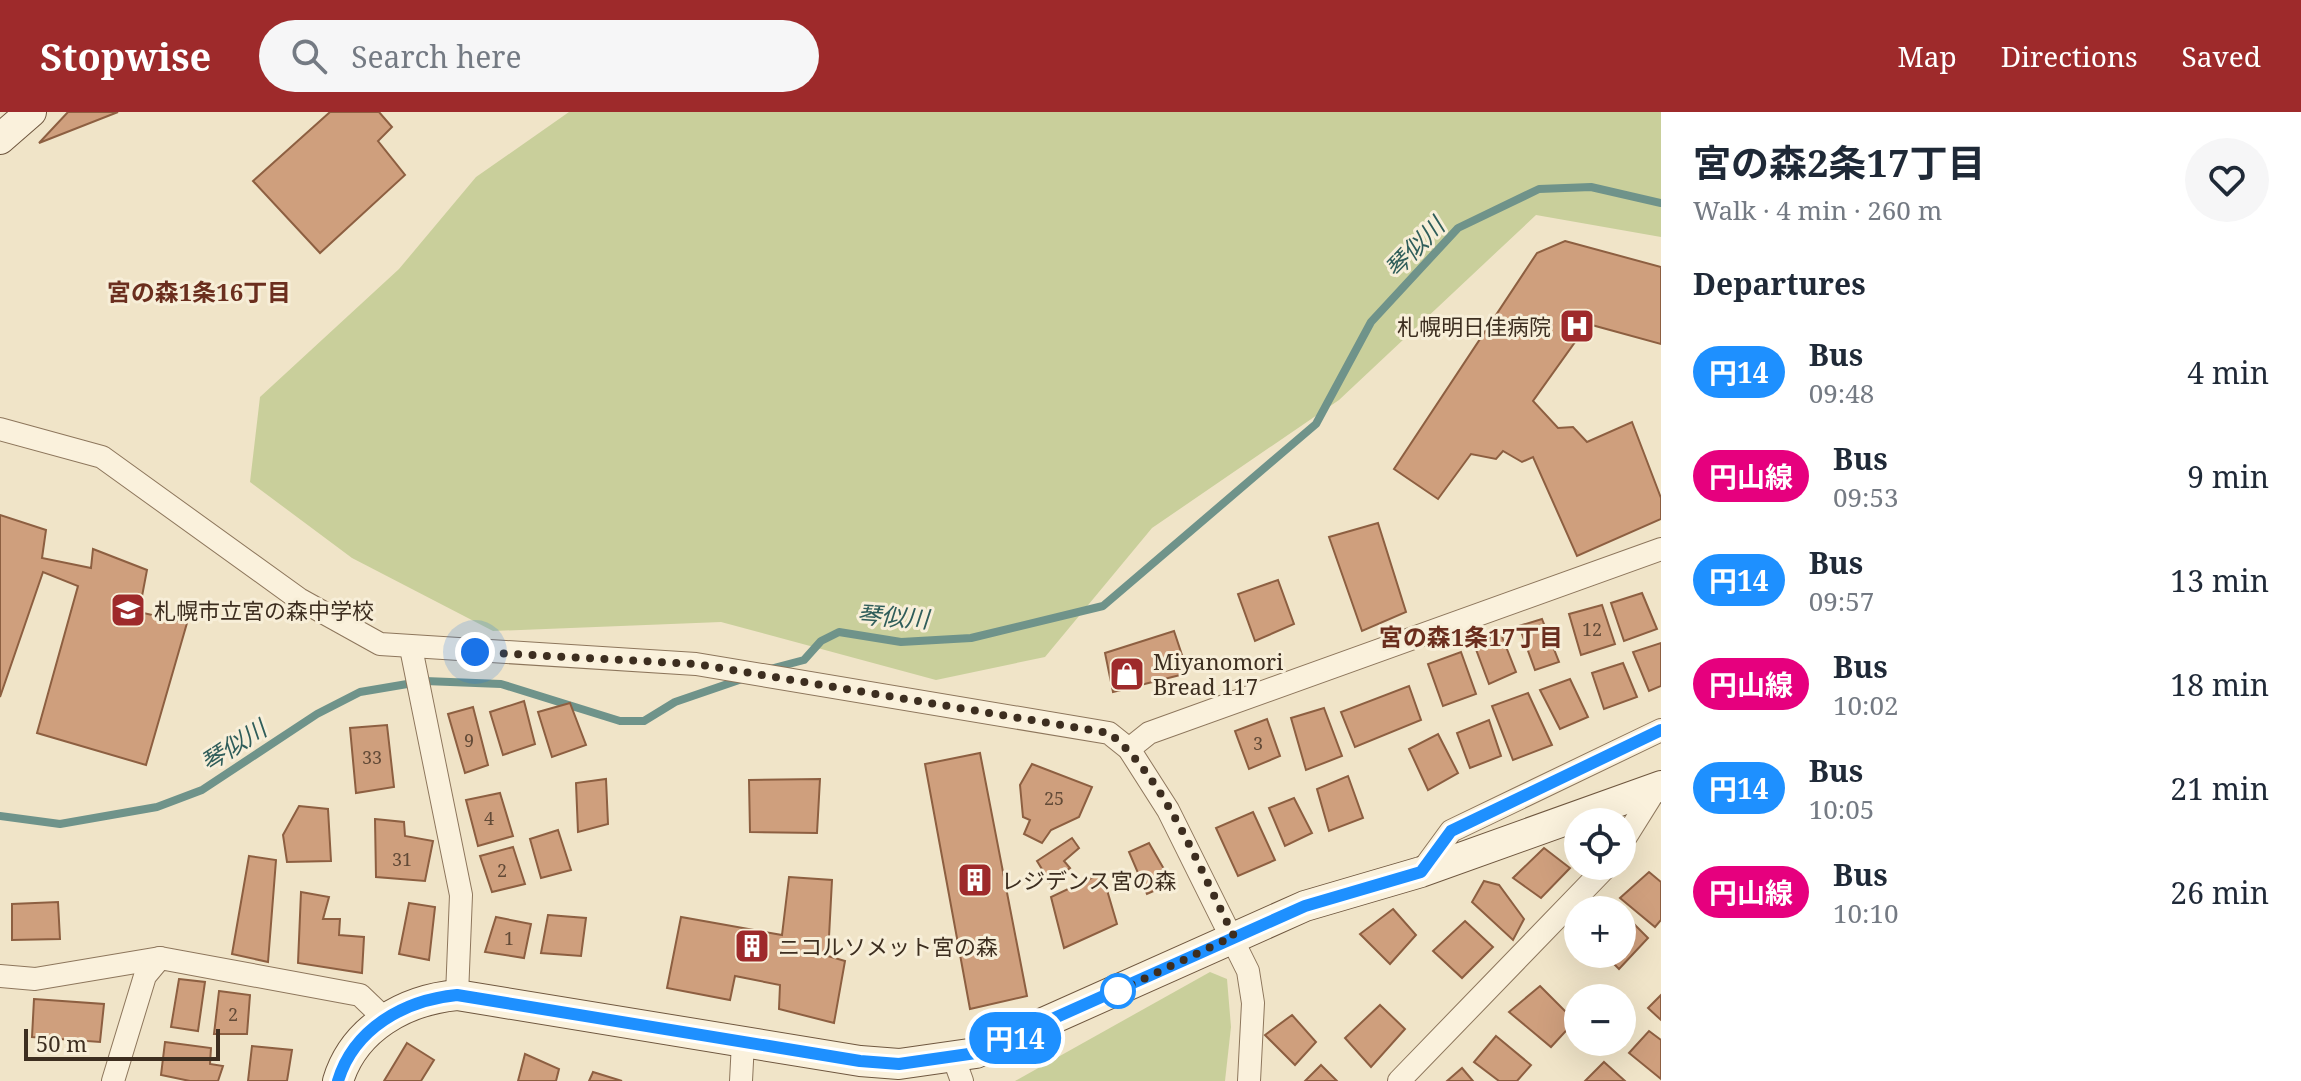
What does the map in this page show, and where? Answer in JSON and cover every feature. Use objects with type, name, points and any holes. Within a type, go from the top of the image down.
[{"type":"street","points":[[0,139],[31,112]]},
{"type":"street","points":[[0,429],[102,457],[299,599],[380,644],[696,664],[1109,733],[1129,749],[1168,810],[1234,936],[1248,971],[1253,1003],[1249,1081]]},
{"type":"street","points":[[1129,749],[1149,733],[1660,553]]},
{"type":"street","points":[[411,648],[461,895],[457,995]]},
{"type":"street","points":[[1421,872],[1451,831],[1661,730]]},
{"type":"street","points":[[338,1081],[354,1049],[368,1031],[409,1005],[457,995],[743,1042],[958,1070],[1021,1036],[1305,906],[1421,872],[1659,786]]},
{"type":"street","points":[[1636,821],[1659,786]]},
{"type":"street","points":[[1399,1081],[1593,880]]},
{"type":"street","points":[[0,976],[35,979],[160,958],[360,995],[385,1019]]},
{"type":"street","points":[[113,1081],[145,976],[160,958]]},
{"type":"street","points":[[741,1081],[743,1042]]},
{"type":"green space","points":[[569,112],[1661,112],[1661,237],[1536,215],[1339,400],[1152,528],[1045,657],[936,680],[721,622],[493,631],[352,558],[250,482],[260,397],[399,269],[476,177]]},
{"type":"green space","points":[[1210,972],[1227,979],[1231,1027],[1225,1081],[1015,1081]]},
{"type":"building","points":[[68,112],[118,112],[39,143]]},
{"type":"building","points":[[330,112],[379,112],[392,127],[378,141],[405,175],[320,253],[253,181]]},
{"type":"building","points":[[1565,241],[1661,267],[1661,344],[1588,324],[1533,401],[1558,428],[1573,427],[1587,442],[1632,422],[1661,498],[1661,519],[1577,556],[1533,457],[1522,462],[1503,451],[1496,459],[1471,454],[1438,499],[1394,469],[1537,253]]},
{"type":"building","points":[[0,515],[46,530],[42,558],[91,568],[93,549],[147,570],[139,612],[187,623],[146,765],[37,733],[78,586],[43,572],[0,697]]},
{"type":"building","points":[[1378,523],[1406,612],[1362,631],[1329,537]]},
{"type":"building","points":[[1278,580],[1294,624],[1255,641],[1238,594]]},
{"type":"building","points":[[1642,593],[1657,629],[1624,641],[1611,603]]},
{"type":"building","points":[[1602,605],[1615,644],[1581,655],[1569,614]]},
{"type":"building","points":[[1542,619],[1559,662],[1535,670],[1519,626]]},
{"type":"building","points":[[1174,631],[1188,673],[1113,692],[1105,653]]},
{"type":"building","points":[[1501,634],[1516,672],[1489,684],[1474,644]]},
{"type":"building","points":[[1661,643],[1661,686],[1649,691],[1633,652]]},
{"type":"building","points":[[1461,652],[1476,694],[1443,706],[1428,664]]},
{"type":"building","points":[[1623,663],[1637,697],[1604,709],[1592,673]]},
{"type":"building","points":[[1570,679],[1588,717],[1560,729],[1540,690]]},
{"type":"building","points":[[1409,686],[1421,720],[1355,747],[1341,712]]},
{"type":"building","points":[[1528,693],[1552,745],[1513,760],[1492,706]]},
{"type":"building","points":[[524,701],[535,744],[503,755],[490,712]]},
{"type":"building","points":[[570,703],[586,745],[552,757],[538,712]]},
{"type":"building","points":[[473,707],[488,765],[465,773],[448,714]]},
{"type":"building","points":[[1324,708],[1342,756],[1306,770],[1291,718]]},
{"type":"building","points":[[1267,719],[1280,756],[1249,769],[1235,731]]},
{"type":"building","points":[[1489,720],[1501,756],[1470,768],[1457,733]]},
{"type":"building","points":[[387,725],[394,787],[356,793],[350,728]]},
{"type":"building","points":[[1438,734],[1458,773],[1428,790],[1409,749]]},
{"type":"building","name":"レジデンス宮の森","points":[[980,753],[1027,996],[970,1009],[925,764]]},
{"type":"building","points":[[1032,764],[1092,787],[1079,817],[1051,830],[1042,843],[1024,834],[1030,820],[1023,817],[1020,785]]},
{"type":"building","points":[[1348,776],[1363,818],[1329,831],[1317,789]]},
{"type":"building","points":[[606,779],[608,824],[578,832],[576,783]]},
{"type":"building","points":[[820,779],[817,833],[750,832],[749,780]]},
{"type":"building","points":[[500,793],[513,836],[478,846],[466,800]]},
{"type":"building","points":[[1294,798],[1312,833],[1285,846],[1269,808]]},
{"type":"building","points":[[299,806],[328,809],[331,861],[287,862],[283,835]]},
{"type":"building","points":[[1253,812],[1275,860],[1238,876],[1216,828]]},
{"type":"building","points":[[375,819],[404,822],[405,836],[433,841],[425,881],[376,877]]},
{"type":"building","points":[[558,830],[571,870],[541,878],[530,839]]},
{"type":"building","points":[[1072,838],[1079,848],[1064,861],[1070,868],[1050,882],[1037,861]]},
{"type":"building","points":[[1149,843],[1172,883],[1147,894],[1129,852]]},
{"type":"building","points":[[513,847],[525,884],[492,892],[480,856]]},
{"type":"building","points":[[1544,848],[1564,863],[1564,874],[1541,898],[1513,878]]},
{"type":"building","points":[[249,856],[276,860],[268,962],[232,954]]},
{"type":"building","points":[[1649,872],[1661,882],[1661,920],[1655,927],[1636,911],[1636,896],[1622,896]]},
{"type":"building","points":[[1102,873],[1117,924],[1064,948],[1051,897]]},
{"type":"building","name":"ニコルソメット宮の森","points":[[789,877],[832,880],[828,956],[845,961],[834,1023],[779,1009],[780,985],[735,976],[730,1000],[667,988],[681,917],[782,935]]},
{"type":"building","points":[[1484,881],[1499,885],[1524,919],[1513,940],[1472,902]]},
{"type":"building","points":[[301,892],[329,897],[323,919],[340,919],[339,935],[364,937],[362,973],[298,963]]},
{"type":"building","points":[[58,902],[60,939],[12,940],[12,904]]},
{"type":"building","points":[[409,903],[435,907],[429,960],[399,954]]},
{"type":"building","points":[[1393,909],[1416,935],[1390,964],[1360,934]]},
{"type":"building","points":[[548,915],[586,918],[581,956],[541,953]]},
{"type":"building","points":[[496,917],[531,924],[524,958],[485,952]]},
{"type":"building","points":[[1465,921],[1493,947],[1462,978],[1433,951]]},
{"type":"building","points":[[1636,926],[1648,938],[1636,951]]},
{"type":"building","points":[[179,979],[205,982],[198,1031],[171,1027]]},
{"type":"building","points":[[1540,986],[1564,1010],[1564,1033],[1551,1047],[1509,1012]]},
{"type":"building","points":[[219,991],[250,995],[247,1034],[214,1034]]},
{"type":"building","points":[[1661,995],[1661,1020],[1648,1008]]},
{"type":"building","points":[[34,999],[104,1004],[100,1042],[32,1037]]},
{"type":"building","points":[[1380,1005],[1405,1029],[1371,1067],[1345,1038]]},
{"type":"building","points":[[1292,1015],[1316,1042],[1295,1065],[1265,1035]]},
{"type":"building","points":[[1649,1031],[1661,1040],[1661,1079],[1633,1056],[1636,1056],[1636,1045]]},
{"type":"building","points":[[1496,1036],[1531,1065],[1517,1081],[1499,1081],[1474,1062]]},
{"type":"building","points":[[165,1042],[211,1048],[210,1064],[223,1066],[218,1081],[190,1081],[161,1075]]},
{"type":"building","points":[[407,1043],[434,1060],[421,1081],[384,1081]]},
{"type":"building","points":[[252,1046],[292,1050],[287,1081],[248,1081]]},
{"type":"building","points":[[525,1054],[559,1069],[556,1081],[518,1081]]},
{"type":"building","points":[[1604,1062],[1625,1081],[1585,1081]]},
{"type":"building","points":[[1321,1065],[1337,1081],[1305,1081]]},
{"type":"building","points":[[1462,1068],[1473,1081],[1447,1081]]},
{"type":"building","points":[[593,1072],[622,1081],[589,1081]]},
{"type":"waterway","name":"琴似川","points":[[770,669],[804,660],[821,641],[839,632],[901,642],[971,638],[1103,606],[1316,424],[1371,322],[1458,228],[1539,189],[1591,187],[1661,203]]},
{"type":"waterway","name":"琴似川","points":[[0,816],[60,824],[157,807],[202,790],[317,714],[360,692],[425,681],[501,684],[620,721],[644,721],[675,702],[742,679]]},
{"type":"bus line","name":"円14","points":[[338,1081],[354,1049],[368,1031],[409,1005],[432,997],[457,995],[860,1061],[899,1064],[954,1059],[1021,1036],[1305,906],[1421,872],[1451,831],[1661,730]]},
{"type":"place","name":"札幌明日佳病院","points":[[1577,326]]},
{"type":"place","name":"札幌市立宮の森中学校","points":[[128,610]]},
{"type":"place","name":"Miyanomori Bread 117","points":[[1127,674]]},
{"type":"place","name":"レジデンス宮の森","points":[[975,880]]},
{"type":"place","name":"ニコルソメット宮の森","points":[[752,946]]},
{"type":"district","name":"宮の森1条16丁目","points":[[199,291]]},
{"type":"district","name":"宮の森1条17丁目","points":[[1471,636]]},
{"type":"route","points":[[475,652],[696,664],[1109,733],[1129,749],[1168,810],[1234,936],[1118,991]]}]
